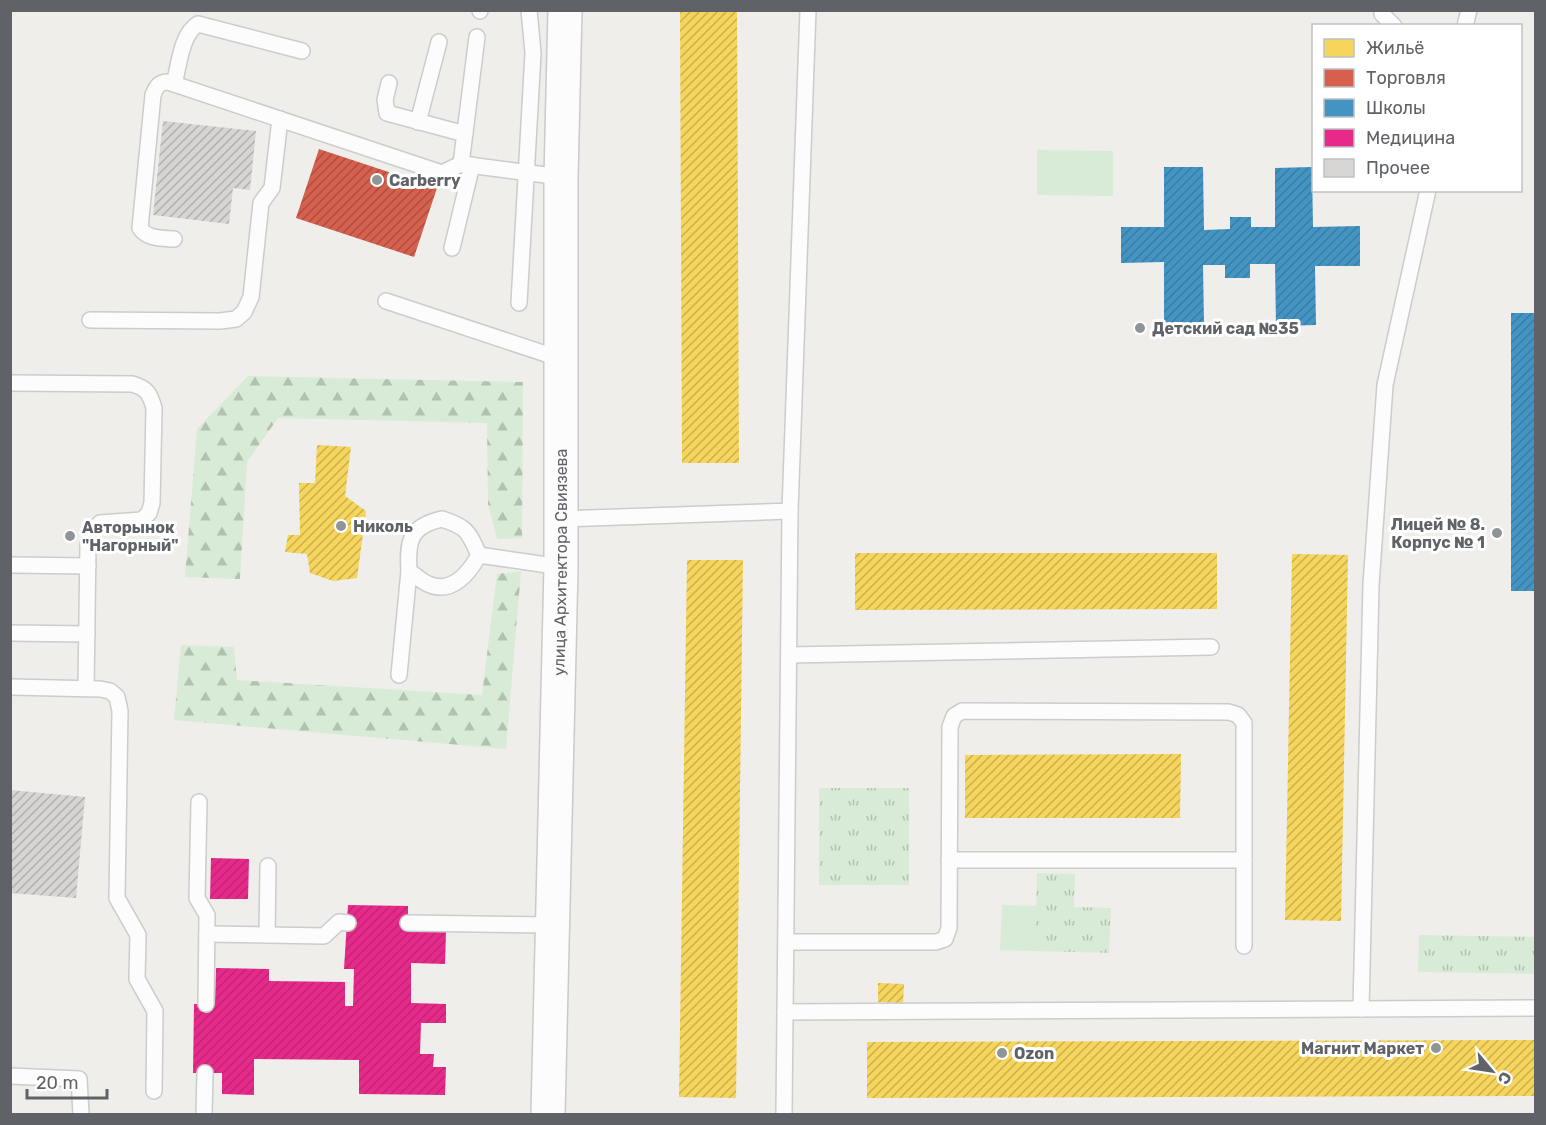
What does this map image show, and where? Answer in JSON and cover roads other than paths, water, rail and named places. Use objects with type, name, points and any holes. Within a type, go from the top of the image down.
[{"type":"main road","name":"улица Архитектора Свиязева","points":[[548,1114],[561,567],[561,177],[565,10]]},
{"type":"lane","points":[[519,303],[533,53],[529,10]]},
{"type":"lane","points":[[784,1114],[790,511],[808,10]]},
{"type":"lane","points":[[1382,10],[1382,14],[1392,24]]},
{"type":"lane","points":[[174,84],[186,40],[191,29],[198,24],[302,51]]},
{"type":"lane","points":[[452,249],[467,165],[465,134],[477,37]]},
{"type":"lane","points":[[418,122],[439,42]]},
{"type":"lane","points":[[174,239],[143,234],[139,220],[153,95],[156,87],[162,82],[174,84],[442,173],[467,165],[561,177]]},
{"type":"lane","points":[[389,83],[385,100],[387,113],[465,134]]},
{"type":"lane","points":[[90,320],[220,321],[236,319],[244,312],[251,297],[261,203],[272,188],[280,119]]},
{"type":"lane","points":[[1361,1009],[1371,585],[1385,386],[1428,192]]},
{"type":"lane","points":[[386,301],[561,359]]},
{"type":"lane","points":[[10,383],[132,384],[142,387],[150,394],[154,408],[152,503],[149,513],[142,520],[100,524],[92,531],[88,545],[86,688]]},
{"type":"lane","points":[[561,519],[790,511]]},
{"type":"lane","points":[[399,675],[409,570],[408,548],[411,537],[418,528],[442,519],[460,525],[471,537],[479,555]]},
{"type":"lane","points":[[479,555],[561,567]]},
{"type":"lane","points":[[409,570],[428,584],[441,587],[459,582],[471,569],[479,555]]},
{"type":"lane","points":[[10,565],[88,566]]},
{"type":"lane","points":[[10,633],[87,634]]},
{"type":"lane","points":[[789,655],[1211,647]]},
{"type":"lane","points":[[10,687],[86,688],[110,691],[117,697],[120,711],[117,898],[138,935],[137,979],[155,1011],[153,1091]]},
{"type":"lane","points":[[786,942],[936,942],[945,939],[949,928],[950,727],[954,716],[962,711],[1229,712],[1238,715],[1244,723],[1244,946]]},
{"type":"lane","points":[[199,802],[197,898],[207,915],[206,1004]]},
{"type":"lane","points":[[949,860],[1244,860]]},
{"type":"lane","points":[[267,935],[268,866]]},
{"type":"lane","points":[[207,934],[324,936],[339,922],[348,922]]},
{"type":"lane","points":[[408,923],[552,925]]},
{"type":"lane","points":[[785,1012],[1536,1008]]},
{"type":"lane","points":[[204,1114],[205,1073]]},
{"type":"lane","points":[[10,1076],[78,1079],[81,1114]]},
{"type":"place","name":"Carberry","points":[[377,180]]},
{"type":"place","name":"Детский сад №35","points":[[1140,328]]},
{"type":"place","name":"Николь","points":[[341,526]]},
{"type":"place","name":"Лицей № 8. Корпус № 1","points":[[1497,533]]},
{"type":"place","name":"Авторынок \"Нагорный\"","points":[[70,536]]},
{"type":"place","name":"Магнит Маркет","points":[[1436,1048]]},
{"type":"place","name":"Ozon","points":[[1002,1053]]}]
